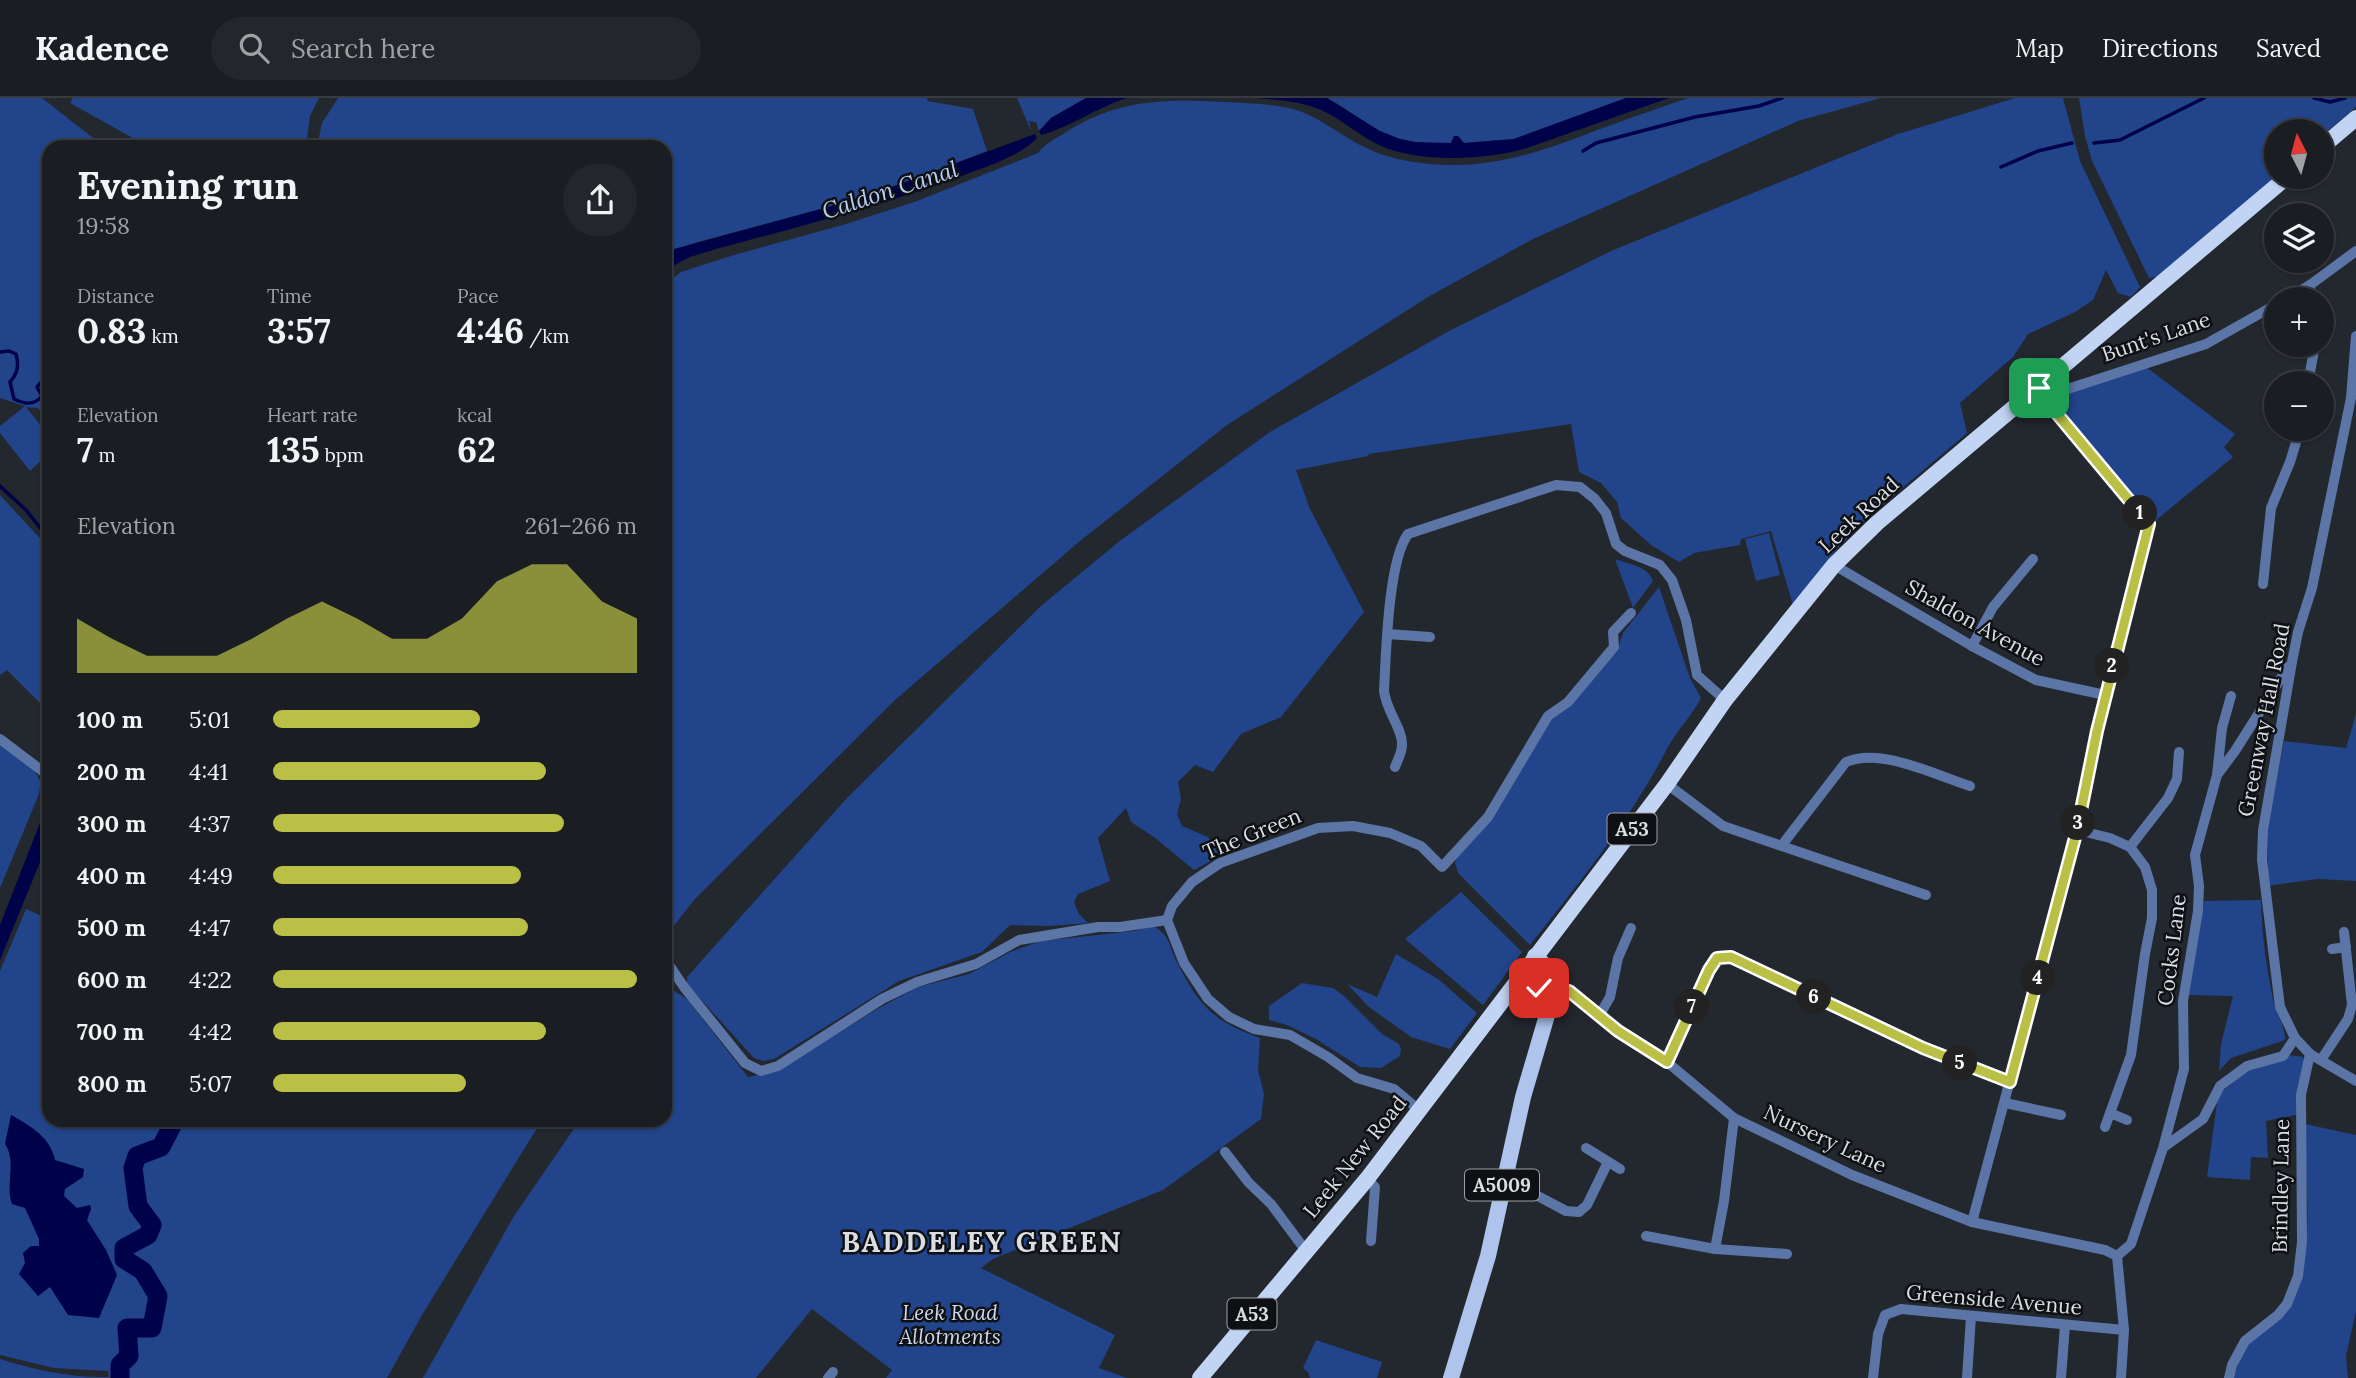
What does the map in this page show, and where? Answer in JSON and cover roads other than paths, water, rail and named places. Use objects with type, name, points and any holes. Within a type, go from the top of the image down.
[{"type":"highway","points":[[2334,137],[2356,118]]},
{"type":"highway","name":"Leek Road","points":[[1535,956],[1667,784],[1725,700],[1833,565],[1877,523],[2041,393],[2273,189]]},
{"type":"highway","name":"Leek New Road","points":[[1200,1378],[1367,1179],[1535,956]]},
{"type":"main road","points":[[1519,977],[1551,994],[1555,983],[1551,971],[1535,956]]},
{"type":"main road","name":"A5009","points":[[1451,1378],[1488,1256],[1523,1097],[1551,994]]},
{"type":"street","points":[[2306,287],[2356,251]]},
{"type":"street","name":"Bunt's Lane","points":[[2041,393],[2206,344],[2264,311]]},
{"type":"street","name":"Greenway Hall Road","points":[[2356,336],[2351,398],[2312,588],[2291,662],[2263,830],[2262,860],[2280,1007],[2295,1038],[2310,1054],[2356,1081]]},
{"type":"street","points":[[1972,1222],[2077,830],[2105,695],[2149,524],[2041,393]]},
{"type":"street","points":[[2263,584],[2271,508],[2296,441]]},
{"type":"street","points":[[1395,767],[1402,747],[1398,730],[1385,704],[1391,598],[1401,543],[1408,534],[1556,485],[1580,487],[1595,499],[1606,513],[1616,544],[1625,551],[1660,565],[1672,580],[1686,620],[1697,675],[1725,700]]},
{"type":"street","points":[[1972,646],[1993,607],[2033,559]]},
{"type":"street","name":"Shaldon Avenue","points":[[1833,565],[2036,680],[2105,695]]},
{"type":"street","name":"The Green","points":[[1167,919],[1172,906],[1192,882],[1220,863],[1318,828],[1353,826],[1390,833],[1421,846],[1442,867],[1488,817],[1548,716],[1568,702],[1614,646],[1613,632],[1631,613]]},
{"type":"street","points":[[1388,634],[1430,637]]},
{"type":"street","name":"Cocks Lane","points":[[2117,1256],[2131,1244],[2163,1148],[2183,1069],[2183,1001],[2198,911],[2199,887],[2195,855],[2217,775],[2291,662]]},
{"type":"street","points":[[2217,775],[2222,728],[2231,696]]},
{"type":"street","points":[[0,739],[42,771]]},
{"type":"street","points":[[2130,847],[2168,798],[2177,779],[2179,752]]},
{"type":"street","points":[[1782,845],[1846,762],[1855,758],[1883,757],[1970,786]]},
{"type":"street","points":[[1667,784],[1723,826],[1926,895]]},
{"type":"street","points":[[2077,830],[2110,838],[2130,847],[2145,867],[2152,890],[2152,918],[2131,1055],[2105,1127]]},
{"type":"street","points":[[672,969],[745,1063],[761,1070],[778,1066],[882,999],[918,982],[976,964],[1019,940],[1098,927],[1119,928],[1167,919],[1184,962],[1196,981],[1208,999],[1229,1017],[1254,1029],[1290,1035],[1357,1078],[1394,1089],[1419,1110]]},
{"type":"street","points":[[1600,1016],[1610,997],[1618,958],[1632,928]]},
{"type":"street","points":[[2321,1060],[2348,1019],[2352,1005],[2344,932]]},
{"type":"street","points":[[2332,949],[2346,947]]},
{"type":"street","points":[[1667,1062],[1709,970],[1717,958],[1731,957],[1923,1048],[2010,1082]]},
{"type":"street","name":"Nursery Lane","points":[[1551,994],[1569,991],[1618,1031],[1667,1062],[1734,1118],[1852,1175],[1972,1222],[2105,1250],[2117,1256]]},
{"type":"street","points":[[2163,1148],[2203,1119],[2220,1086],[2247,1066],[2283,1056],[2295,1038]]},
{"type":"street","name":"Brindley Lane","points":[[2229,1378],[2232,1365],[2245,1341],[2278,1315],[2287,1304],[2298,1276],[2302,1242],[2301,1095],[2310,1054]]},
{"type":"street","points":[[2005,1103],[2061,1115]]},
{"type":"street","points":[[2110,1113],[2127,1120]]},
{"type":"street","points":[[1715,1249],[1734,1118]]},
{"type":"street","points":[[1586,1148],[1620,1169]]},
{"type":"street","points":[[1232,1155],[1249,1184],[1271,1204],[1306,1251]]},
{"type":"street","points":[[1504,1178],[1566,1211],[1579,1212],[1587,1205],[1608,1162]]},
{"type":"street","points":[[1367,1179],[1376,1187],[1371,1241]]},
{"type":"street","points":[[1646,1236],[1715,1249],[1787,1254]]},
{"type":"street","points":[[2117,1256],[2124,1330],[2121,1378]]},
{"type":"street","name":"Greenside Avenue","points":[[1873,1378],[1878,1334],[1885,1315],[1901,1309],[2124,1330]]},
{"type":"street","points":[[1967,1378],[1971,1316]]},
{"type":"street","points":[[2061,1378],[2064,1325]]},
{"type":"water","points":[[1086,98],[1127,98],[1041,135],[1039,131],[1051,118]]},
{"type":"water","points":[[1257,98],[1327,98],[1380,131],[1400,139],[1451,143],[1454,136],[1458,136],[1464,143],[1514,139],[1626,98],[1669,98],[1524,149],[1490,156],[1452,158],[1397,151],[1373,142],[1313,107],[1290,101]]},
{"type":"water","name":"Caldon Canal","points":[[1035,134],[1037,138],[1004,159],[936,185],[690,257],[672,266],[674,249],[865,197]]},
{"type":"water","points":[[42,818],[42,857],[0,960],[0,925]]},
{"type":"water","points":[[11,1115],[44,1139],[55,1160],[84,1169],[83,1177],[65,1189],[64,1196],[77,1208],[90,1205],[87,1220],[106,1250],[117,1275],[99,1318],[68,1315],[50,1287],[38,1296],[19,1274],[25,1263],[23,1253],[31,1246],[39,1246],[39,1239],[25,1208],[12,1204],[10,1197],[11,1165],[5,1144]]},
{"type":"waterway","points":[[1583,151],[1596,143],[1695,117],[1759,106],[1782,98]]},
{"type":"waterway","points":[[2094,143],[2120,140],[2204,98]]},
{"type":"waterway","points":[[2314,98],[2330,102],[2345,98]]},
{"type":"waterway","points":[[2001,167],[2038,151],[2072,143]]},
{"type":"waterway","points":[[0,352],[9,351],[16,354],[17,369],[10,382],[14,399],[32,403],[42,396]]},
{"type":"waterway","points":[[42,381],[37,387],[42,396]]},
{"type":"waterway","points":[[0,486],[26,510],[42,530]]},
{"type":"waterway","points":[[120,1378],[120,1365],[129,1356],[127,1328],[152,1328],[158,1296],[143,1271],[124,1259],[124,1248],[148,1235],[152,1225],[138,1206],[133,1168],[137,1156],[161,1147],[171,1127]]},
{"type":"district","name":"BADDELEY GREEN","points":[[982,1242]]},
{"type":"park label","name":"Leek Road Allotments","points":[[950,1325]]}]
